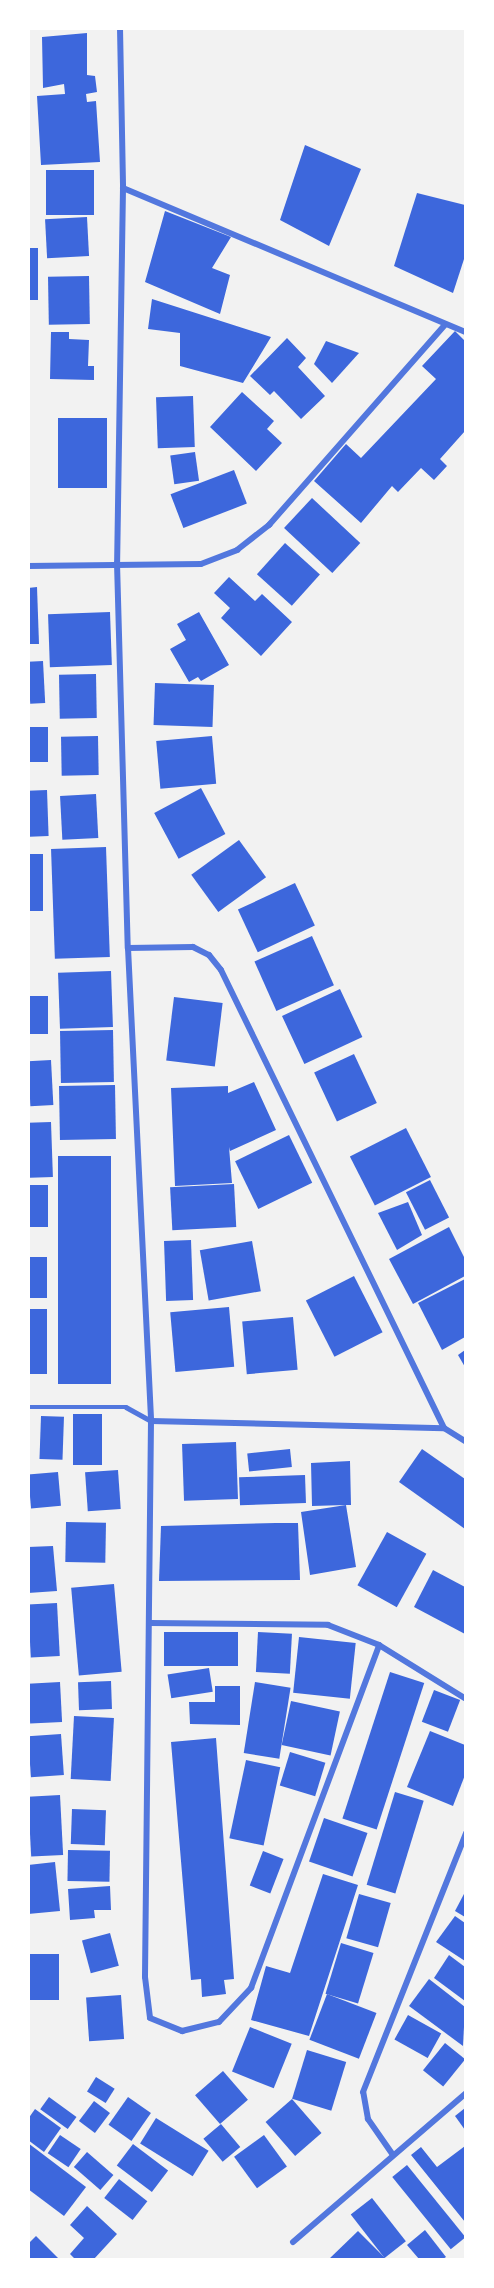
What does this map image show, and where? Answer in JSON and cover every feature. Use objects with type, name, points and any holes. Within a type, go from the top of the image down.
[{"type":"street","points":[[120,28],[123,188],[117,563],[128,948],[151,1422],[145,1977],[150,2018],[182,2031],[219,2022],[251,1988],[379,1645]]},
{"type":"street","points":[[123,188],[465,332]]},
{"type":"street","points":[[28,566],[117,563],[201,564],[237,550],[269,525],[444,325]]},
{"type":"street","points":[[128,948],[193,947],[209,956],[221,970],[444,1428],[465,1442]]},
{"type":"street","points":[[151,1422],[444,1428]]},
{"type":"street","points":[[150,1623],[328,1625],[379,1645],[465,1699]]},
{"type":"street","points":[[393,2155],[368,2119],[363,2106],[363,2092],[465,1833]]},
{"type":"street","points":[[294,2242],[465,2093]]},
{"type":"lane","points":[[28,1407],[126,1407],[151,1422]]},
{"type":"building","points":[[87,33],[87,75],[95,76],[97,92],[86,94],[87,102],[96,101],[100,162],[41,165],[37,96],[65,94],[64,84],[43,88],[42,37]]},
{"type":"building","points":[[305,145],[361,169],[329,246],[280,220]]},
{"type":"building","points":[[46,170],[94,170],[94,215],[46,215]]},
{"type":"building","points":[[417,193],[465,205],[465,256],[453,293],[394,266]]},
{"type":"building","points":[[165,211],[231,237],[212,268],[230,275],[220,314],[145,282]]},
{"type":"building","points":[[87,217],[89,256],[47,258],[45,219]]},
{"type":"building","points":[[28,248],[38,248],[38,300],[28,300]]},
{"type":"building","points":[[89,276],[90,324],[49,325],[48,277]]},
{"type":"building","points":[[152,299],[271,337],[243,383],[180,366],[180,333],[148,329]]},
{"type":"building","points":[[455,331],[465,341],[465,431],[440,459],[447,466],[434,480],[421,468],[398,492],[392,486],[361,523],[314,481],[346,444],[361,458],[436,379],[422,366]]},
{"type":"building","points":[[51,332],[69,332],[69,339],[89,340],[88,366],[94,366],[94,380],[50,379]]},
{"type":"building","points":[[287,338],[306,358],[298,367],[325,396],[301,419],[274,391],[270,395],[250,376]]},
{"type":"building","points":[[326,341],[359,353],[332,383],[314,364]]},
{"type":"building","points":[[242,392],[274,421],[267,429],[282,443],[256,471],[210,427]]},
{"type":"building","points":[[193,396],[195,447],[158,448],[156,397]]},
{"type":"building","points":[[58,418],[107,418],[107,488],[58,488]]},
{"type":"building","points":[[195,452],[199,481],[174,484],[170,455]]},
{"type":"building","points":[[234,470],[247,504],[183,528],[171,494]]},
{"type":"building","points":[[312,498],[360,543],[332,573],[284,528]]},
{"type":"building","points":[[285,543],[320,574],[292,606],[257,574]]},
{"type":"building","points":[[229,577],[255,601],[262,594],[292,622],[261,656],[221,618],[230,608],[214,593]]},
{"type":"building","points":[[37,587],[39,644],[28,644],[28,588]]},
{"type":"building","points":[[110,612],[112,665],[50,667],[48,614]]},
{"type":"building","points":[[199,612],[229,665],[201,681],[198,677],[189,682],[170,649],[186,640],[177,624]]},
{"type":"building","points":[[43,661],[45,703],[30,704],[28,662]]},
{"type":"building","points":[[96,674],[97,718],[60,719],[59,675]]},
{"type":"building","points":[[155,683],[214,685],[212,727],[154,725]]},
{"type":"building","points":[[28,727],[48,727],[48,762],[28,762]]},
{"type":"building","points":[[98,736],[99,775],[62,776],[61,737]]},
{"type":"building","points":[[212,736],[216,784],[160,789],[156,741]]},
{"type":"building","points":[[201,788],[225,834],[179,859],[154,813]]},
{"type":"building","points":[[47,790],[49,836],[30,837],[28,791]]},
{"type":"building","points":[[96,794],[98,838],[62,840],[60,796]]},
{"type":"building","points":[[239,840],[266,877],[218,912],[191,875]]},
{"type":"building","points":[[106,847],[110,957],[55,959],[51,849]]},
{"type":"building","points":[[28,854],[43,854],[43,911],[28,911]]},
{"type":"building","points":[[295,883],[315,926],[258,952],[238,910]]},
{"type":"building","points":[[312,936],[334,985],[276,1011],[254,962]]},
{"type":"building","points":[[111,971],[113,1027],[60,1029],[58,973]]},
{"type":"building","points":[[340,989],[362,1037],[304,1064],[282,1016]]},
{"type":"building","points":[[28,996],[48,996],[48,1034],[28,1034]]},
{"type":"building","points":[[174,997],[223,1003],[215,1066],[166,1061]]},
{"type":"building","points":[[113,1030],[114,1082],[61,1083],[60,1031]]},
{"type":"building","points":[[354,1054],[377,1103],[337,1122],[314,1073]]},
{"type":"building","points":[[51,1060],[53,1105],[30,1106],[28,1061]]},
{"type":"building","points":[[254,1082],[276,1130],[230,1151],[229,1147],[232,1183],[175,1186],[171,1088],[228,1086],[228,1093]]},
{"type":"building","points":[[115,1085],[116,1139],[60,1140],[59,1086]]},
{"type":"building","points":[[51,1122],[53,1177],[30,1178],[28,1123]]},
{"type":"building","points":[[406,1128],[431,1177],[375,1206],[350,1157]]},
{"type":"building","points":[[289,1135],[312,1183],[258,1209],[235,1161]]},
{"type":"building","points":[[58,1156],[111,1156],[111,1384],[58,1384]]},
{"type":"building","points":[[430,1180],[449,1217],[425,1230],[406,1192]]},
{"type":"building","points":[[234,1184],[236,1227],[172,1230],[170,1187]]},
{"type":"building","points":[[28,1185],[48,1185],[48,1227],[28,1227]]},
{"type":"building","points":[[408,1202],[422,1235],[397,1250],[378,1213]]},
{"type":"building","points":[[449,1227],[465,1259],[465,1276],[413,1304],[389,1259]]},
{"type":"building","points":[[191,1240],[193,1300],[166,1301],[164,1241]]},
{"type":"building","points":[[252,1241],[261,1291],[209,1300],[200,1250]]},
{"type":"building","points":[[28,1257],[47,1257],[47,1298],[28,1298]]},
{"type":"building","points":[[354,1276],[383,1332],[334,1357],[306,1301]]},
{"type":"building","points":[[465,1279],[465,1337],[442,1350],[418,1303]]},
{"type":"building","points":[[229,1307],[234,1367],[175,1372],[170,1312]]},
{"type":"building","points":[[28,1309],[47,1309],[47,1374],[28,1374]]},
{"type":"building","points":[[293,1317],[298,1370],[247,1374],[242,1321]]},
{"type":"building","points":[[465,1350],[465,1367],[458,1355]]},
{"type":"building","points":[[73,1414],[102,1414],[102,1465],[73,1465]]},
{"type":"building","points":[[41,1416],[64,1417],[62,1460],[39,1459]]},
{"type":"building","points":[[236,1442],[238,1499],[184,1501],[182,1444]]},
{"type":"building","points":[[290,1449],[292,1467],[249,1471],[247,1453]]},
{"type":"building","points":[[422,1449],[465,1479],[465,1529],[399,1482]]},
{"type":"building","points":[[350,1461],[351,1505],[312,1506],[311,1463]]},
{"type":"building","points":[[118,1470],[121,1509],[88,1511],[85,1472]]},
{"type":"building","points":[[58,1472],[61,1506],[31,1508],[28,1475]]},
{"type":"building","points":[[305,1475],[306,1503],[240,1505],[239,1477]]},
{"type":"building","points":[[346,1505],[356,1567],[310,1575],[301,1512]]},
{"type":"building","points":[[66,1522],[106,1523],[105,1563],[65,1562]]},
{"type":"building","points":[[298,1523],[300,1580],[159,1581],[161,1526]]},
{"type":"building","points":[[387,1532],[426,1554],[397,1607],[357,1585]]},
{"type":"building","points":[[53,1546],[57,1591],[28,1593],[28,1547]]},
{"type":"building","points":[[433,1570],[465,1587],[465,1634],[414,1607]]},
{"type":"building","points":[[114,1584],[122,1672],[79,1675],[71,1588]]},
{"type":"building","points":[[57,1603],[60,1656],[31,1657],[28,1605]]},
{"type":"building","points":[[164,1632],[238,1632],[238,1666],[164,1666]]},
{"type":"building","points":[[258,1632],[292,1634],[290,1674],[256,1672]]},
{"type":"building","points":[[299,1637],[356,1643],[350,1699],[293,1693]]},
{"type":"building","points":[[209,1668],[213,1692],[171,1698],[168,1675]]},
{"type":"building","points":[[390,1672],[424,1683],[377,1830],[342,1818]]},
{"type":"building","points":[[111,1681],[112,1709],[79,1710],[78,1682]]},
{"type":"building","points":[[60,1682],[62,1722],[30,1724],[28,1684]]},
{"type":"building","points":[[255,1682],[291,1688],[279,1759],[244,1753]]},
{"type":"building","points":[[215,1686],[240,1686],[240,1725],[190,1724],[189,1702],[215,1702]]},
{"type":"building","points":[[434,1690],[460,1700],[448,1732],[422,1722]]},
{"type":"building","points":[[291,1701],[340,1711],[331,1755],[282,1745]]},
{"type":"building","points":[[74,1716],[114,1718],[111,1781],[71,1779]]},
{"type":"building","points":[[430,1731],[465,1745],[465,1775],[453,1806],[407,1787]]},
{"type":"building","points":[[61,1734],[64,1775],[31,1777],[28,1736]]},
{"type":"building","points":[[216,1738],[234,1979],[224,1980],[226,1994],[202,1997],[201,1979],[191,1980],[171,1742]]},
{"type":"building","points":[[290,1752],[325,1763],[315,1796],[280,1785]]},
{"type":"building","points":[[246,1760],[280,1767],[264,1846],[229,1838]]},
{"type":"building","points":[[395,1792],[424,1801],[395,1894],[367,1885]]},
{"type":"building","points":[[60,1795],[63,1855],[31,1857],[28,1797]]},
{"type":"building","points":[[72,1809],[106,1810],[105,1845],[71,1844]]},
{"type":"building","points":[[324,1818],[367,1833],[353,1876],[309,1861]]},
{"type":"building","points":[[68,1850],[110,1851],[109,1882],[67,1881]]},
{"type":"building","points":[[263,1851],[284,1859],[270,1893],[250,1886]]},
{"type":"building","points":[[55,1862],[60,1911],[28,1914],[28,1865]]},
{"type":"building","points":[[323,1874],[358,1885],[309,2036],[251,2020],[266,1966],[290,1973]]},
{"type":"building","points":[[110,1886],[111,1910],[94,1910],[95,1918],[70,1920],[68,1889]]},
{"type":"building","points":[[465,1892],[465,1917],[455,1911]]},
{"type":"building","points":[[359,1894],[391,1903],[378,1947],[346,1938]]},
{"type":"building","points":[[455,1916],[465,1923],[465,1961],[436,1942]]},
{"type":"building","points":[[110,1933],[119,1966],[91,1973],[82,1941]]},
{"type":"building","points":[[341,1943],[374,1953],[358,2004],[326,1994]]},
{"type":"building","points":[[28,1954],[59,1954],[59,2000],[28,2000]]},
{"type":"building","points":[[449,1955],[465,1967],[465,2001],[434,1978]]},
{"type":"building","points":[[429,1979],[465,2007],[463,2046],[409,2006]]},
{"type":"building","points":[[327,1994],[376,2013],[359,2059],[309,2040]]},
{"type":"building","points":[[121,1995],[124,2039],[89,2041],[86,1997]]},
{"type":"building","points":[[408,2015],[441,2033],[428,2058],[394,2039]]},
{"type":"building","points":[[250,2027],[292,2044],[274,2088],[232,2072]]},
{"type":"building","points":[[445,2043],[465,2059],[443,2087],[423,2070]]},
{"type":"building","points":[[307,2050],[346,2062],[331,2111],[292,2099]]},
{"type":"building","points":[[223,2071],[248,2100],[220,2124],[195,2095]]},
{"type":"building","points":[[96,2077],[115,2089],[106,2103],[87,2091]]},
{"type":"building","points":[[49,2097],[77,2117],[68,2129],[40,2109]]},
{"type":"building","points":[[128,2097],[151,2113],[131,2141],[108,2125]]},
{"type":"building","points":[[292,2099],[322,2133],[295,2156],[266,2122]]},
{"type":"building","points":[[94,2101],[110,2113],[95,2133],[79,2121]]},
{"type":"building","points":[[465,2108],[465,2130],[455,2116]]},
{"type":"building","points":[[35,2109],[61,2128],[44,2152],[28,2140],[28,2119]]},
{"type":"building","points":[[156,2118],[209,2151],[193,2176],[140,2143]]},
{"type":"building","points":[[221,2124],[240,2147],[223,2162],[203,2139]]},
{"type":"building","points":[[60,2135],[81,2149],[68,2167],[48,2153]]},
{"type":"building","points":[[264,2135],[287,2167],[257,2188],[234,2157]]},
{"type":"building","points":[[28,2143],[86,2187],[64,2216],[28,2189]]},
{"type":"building","points":[[133,2144],[168,2170],[152,2192],[117,2166]]},
{"type":"building","points":[[465,2146],[465,2222],[411,2155],[421,2147],[437,2167]]},
{"type":"building","points":[[87,2152],[113,2175],[100,2190],[74,2167]]},
{"type":"building","points":[[407,2165],[466,2237],[451,2249],[392,2177]]},
{"type":"building","points":[[119,2179],[147,2201],[133,2220],[104,2198]]},
{"type":"building","points":[[372,2198],[406,2241],[385,2258],[351,2215]]},
{"type":"building","points":[[87,2206],[117,2234],[94,2259],[75,2259],[70,2254],[84,2238],[70,2225]]},
{"type":"building","points":[[425,2230],[446,2257],[419,2259],[407,2245]]},
{"type":"building","points":[[358,2231],[386,2259],[329,2259]]},
{"type":"building","points":[[36,2236],[59,2259],[28,2259],[28,2244]]}]
